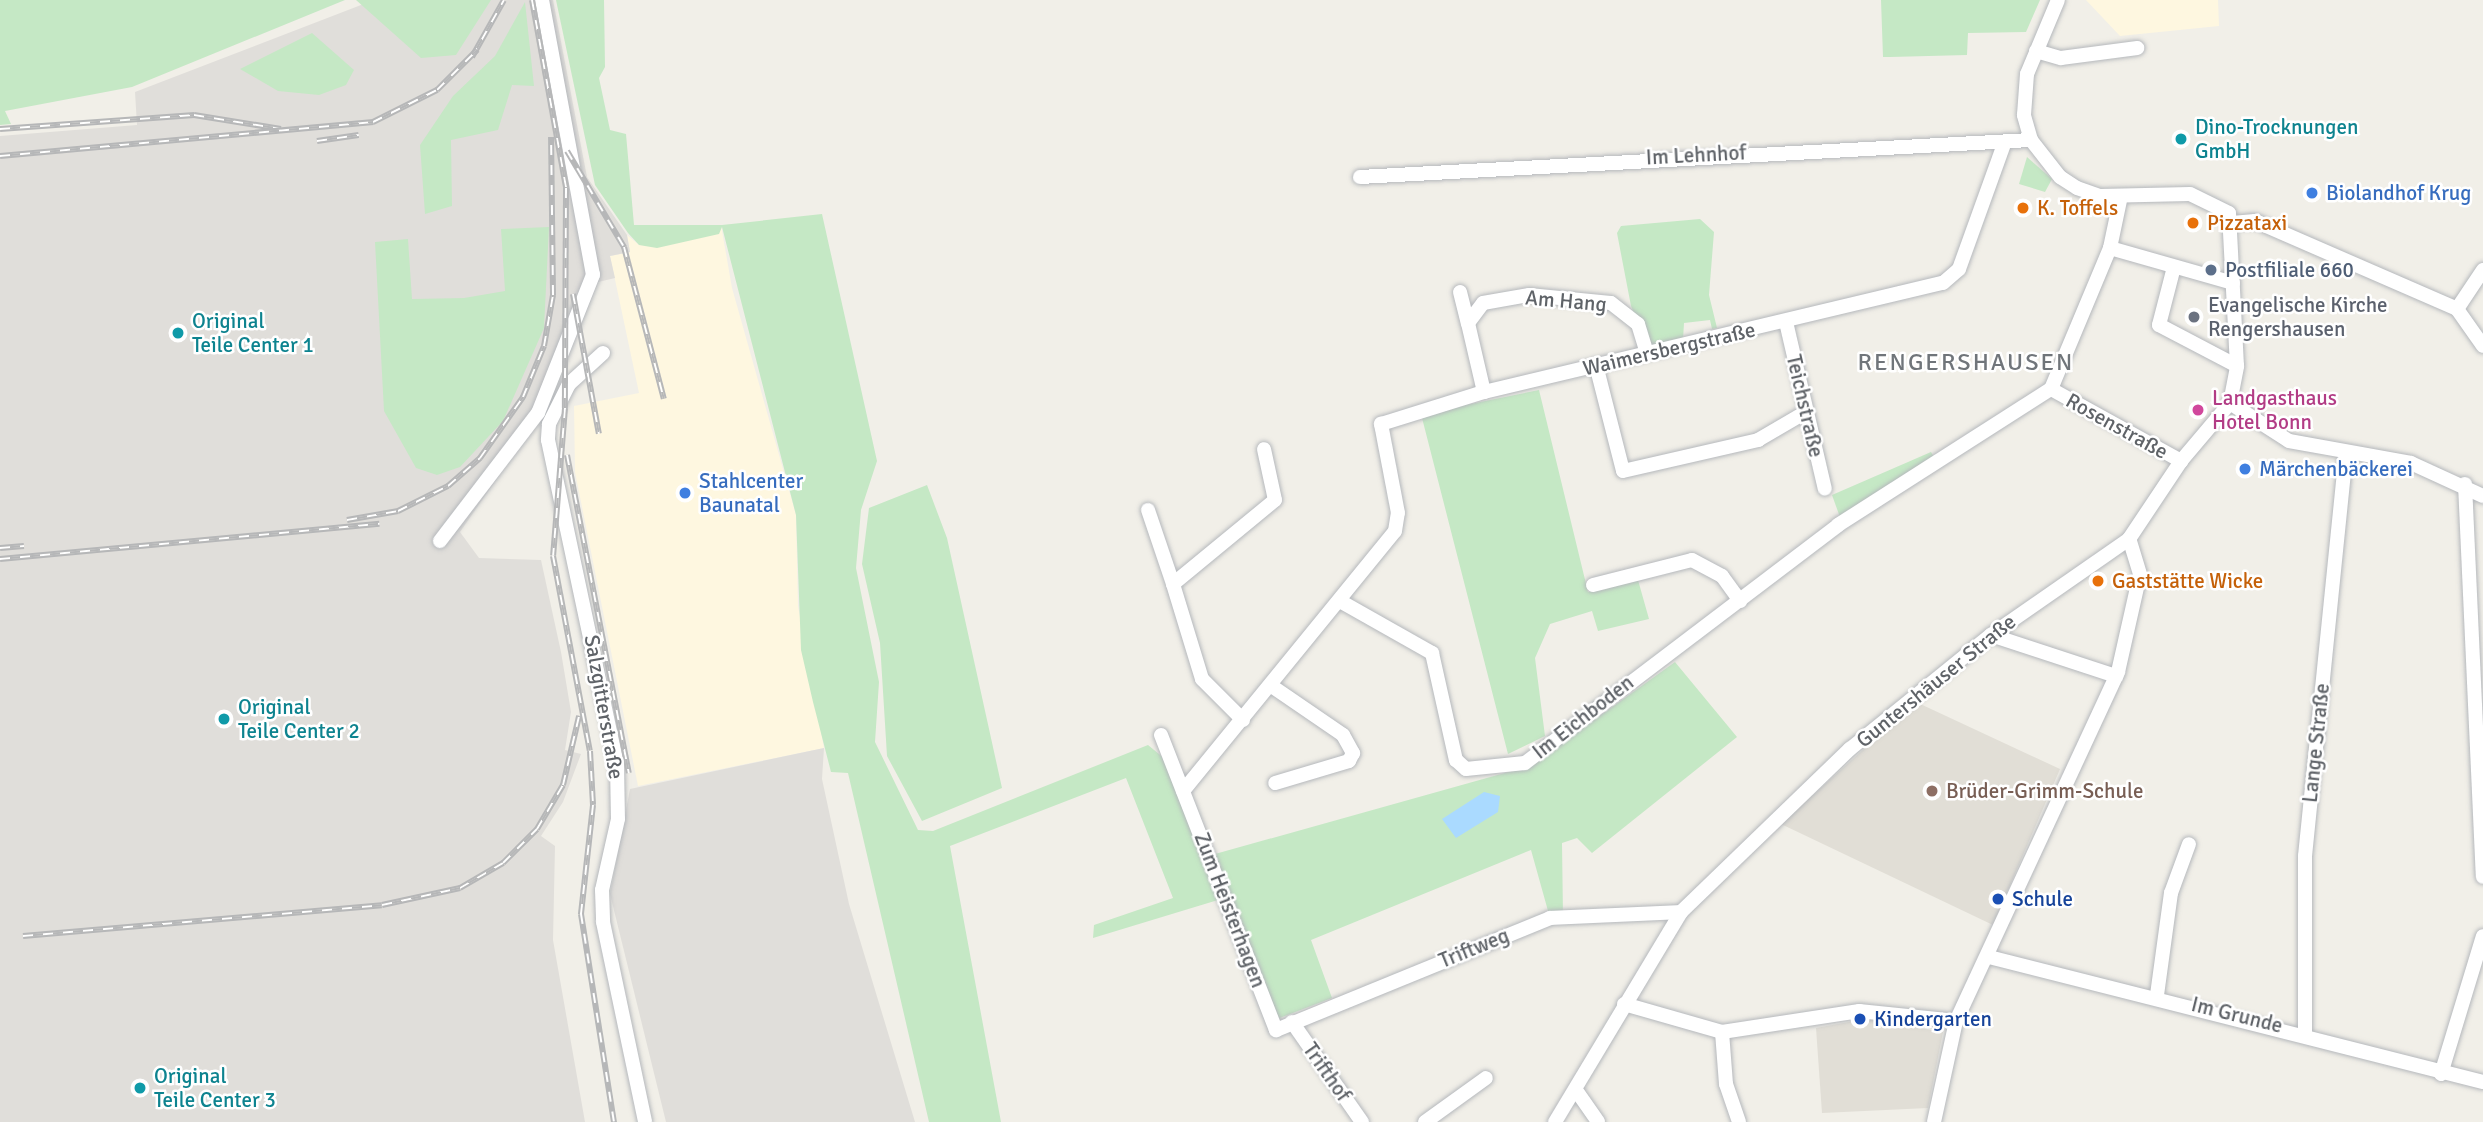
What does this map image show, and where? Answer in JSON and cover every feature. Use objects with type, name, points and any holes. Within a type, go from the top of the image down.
[{"type":"street","points":[[440,541],[538,413],[593,275],[542,0]]},
{"type":"street","points":[[2059,0],[2036,51],[2024,92],[2031,140],[2060,177],[2077,188],[2121,196],[2198,196],[2222,206],[2232,223],[2236,366],[2230,403],[2289,441],[2346,454],[2411,463],[2465,484],[2483,496]]},
{"type":"street","points":[[2036,51],[2062,58],[2137,48]]},
{"type":"street","name":"Im Lehnhof","points":[[1360,177],[1547,162],[2004,144],[2031,140]]},
{"type":"street","name":"Waimersbergstraße","points":[[1340,601],[1395,531],[1398,513],[1381,424],[1484,392],[1943,283],[1959,269],[2004,144]]},
{"type":"street","name":"Rosenstraße","points":[[2121,196],[2110,248],[2051,389],[2181,461]]},
{"type":"street","points":[[2232,223],[2255,221],[2457,309],[2483,346]]},
{"type":"street","points":[[2110,248],[2233,283]]},
{"type":"street","points":[[2174,267],[2159,325],[2236,366]]},
{"type":"street","points":[[2457,309],[2483,270]]},
{"type":"street","points":[[1460,292],[1484,392]]},
{"type":"street","name":"Am Hang","points":[[1468,323],[1483,303],[1529,295],[1611,303],[1638,324],[1647,354]]},
{"type":"street","name":"Teichstraße","points":[[1786,322],[1825,489]]},
{"type":"street","name":"Salzgitterstraße","points":[[603,353],[569,384],[548,440],[617,764],[618,819],[602,890],[603,922],[645,1122]]},
{"type":"street","points":[[1596,365],[1623,471],[1758,440],[1806,412]]},
{"type":"street","name":"Im Eichboden","points":[[1340,601],[1432,653],[1456,760],[1466,769],[1525,763],[1552,736],[1740,601],[1838,525],[2051,389]]},
{"type":"street","name":"Guntershäuser Straße","points":[[1555,1122],[1578,1093],[1624,1004],[1681,912],[1850,750],[1991,635],[2129,539],[2181,461],[2230,403]]},
{"type":"street","points":[[1173,584],[1275,500],[1264,449]]},
{"type":"street","name":"Lange Straße","points":[[2305,1032],[2305,856],[2346,454]]},
{"type":"street","points":[[2465,484],[2483,877]]},
{"type":"street","points":[[1148,510],[1202,679],[1242,720]]},
{"type":"street","points":[[1934,1122],[1956,1021],[1989,957],[2116,676],[2140,574],[2129,539]]},
{"type":"street","points":[[1593,585],[1692,560],[1722,576],[1740,601]]},
{"type":"street","points":[[1183,791],[1273,687],[1340,601]]},
{"type":"street","points":[[1991,635],[2116,676]]},
{"type":"street","points":[[1273,687],[1343,735],[1353,753],[1349,761],[1275,783]]},
{"type":"street","name":"Zum Heisterhagen","points":[[1161,735],[1276,1030]]},
{"type":"street","points":[[2157,995],[2171,893],[2189,844]]},
{"type":"street","name":"Triftweg","points":[[1276,1030],[1550,918],[1681,912]]},
{"type":"street","points":[[2441,1074],[2483,936]]},
{"type":"street","name":"Im Grunde","points":[[1989,957],[2305,1032],[2441,1074],[2483,1082]]},
{"type":"street","points":[[1624,1004],[1722,1032],[1859,1011],[1956,1021]]},
{"type":"street","name":"Trifthof","points":[[1292,1022],[1362,1122]]},
{"type":"street","points":[[1722,1032],[1736,1121]]},
{"type":"street","points":[[1425,1122],[1486,1079]]},
{"type":"street","points":[[1578,1093],[1598,1122]]},
{"type":"shaded area","points":[[374,0],[553,0],[587,177],[627,235],[630,252],[610,256],[615,278],[598,282],[550,402],[460,532],[479,558],[541,560],[561,652],[571,712],[565,750],[581,754],[563,802],[541,836],[555,846],[553,940],[585,1122],[0,1122],[0,136],[137,125],[135,92]]},
{"type":"shaded area","points":[[2086,0],[2218,0],[2219,26],[2120,36]]},
{"type":"shaded area","name":"Stahlcenter Baunatal","points":[[721,225],[732,288],[796,515],[798,606],[824,748],[638,786],[575,472],[574,406],[639,393],[610,256],[630,252],[627,235],[639,245]]},
{"type":"shaded area","name":"Brüder-Grimm-Schule","points":[[1916,702],[2060,769],[1993,925],[1781,824]]},
{"type":"shaded area","points":[[824,748],[822,779],[849,904],[915,1122],[666,1122],[610,894],[630,789]]},
{"type":"shaded area","points":[[1865,1019],[1943,1032],[1928,1108],[1822,1113],[1816,1028]]},
{"type":"green space","points":[[0,0],[345,0],[132,87],[5,111],[11,124],[0,125]]},
{"type":"green space","points":[[356,0],[491,0],[456,55],[421,58]]},
{"type":"green space","points":[[556,0],[604,0],[605,67],[599,78],[610,130],[626,134],[634,225],[722,225],[822,214],[877,461],[861,510],[856,568],[879,682],[875,742],[918,830],[933,831],[1148,745],[1165,759],[1218,900],[1093,938],[1094,925],[1173,898],[1126,778],[950,846],[1001,1122],[929,1122],[848,773],[831,772],[813,702],[801,650],[796,515],[722,227],[719,234],[657,248],[639,245],[628,233],[595,185]]},
{"type":"green space","points":[[1881,0],[2040,0],[2026,32],[1968,33],[1967,55],[1883,57]]},
{"type":"green space","points":[[525,2],[534,86],[512,85],[498,130],[451,140],[452,206],[425,214],[420,145],[453,96],[495,56]]},
{"type":"green space","points":[[312,33],[354,70],[346,85],[319,95],[278,91],[240,69]]},
{"type":"green space","points":[[2027,157],[2052,179],[2045,192],[2019,184]]},
{"type":"green space","points":[[1700,219],[1714,232],[1709,295],[1717,328],[1712,329],[1710,320],[1684,323],[1683,340],[1648,347],[1631,306],[1617,233],[1621,226]]},
{"type":"green space","points":[[549,227],[544,328],[503,421],[460,467],[437,475],[416,468],[384,411],[375,242],[408,239],[412,299],[464,298],[505,291],[501,229]]},
{"type":"green space","points":[[1539,390],[1588,592],[1638,580],[1649,619],[1598,631],[1592,611],[1550,624],[1535,658],[1545,736],[1508,754],[1421,414]]},
{"type":"green space","points":[[1931,452],[1936,461],[1841,520],[1832,495]]},
{"type":"green space","points":[[927,485],[947,538],[1002,788],[922,821],[887,756],[880,643],[862,564],[869,508]]},
{"type":"green space","points":[[1675,662],[1737,737],[1592,853],[1577,838],[1562,843],[1563,916],[1550,918],[1531,850],[1311,940],[1332,998],[1277,1019],[1215,854],[1530,766]]},
{"type":"water","points":[[1484,792],[1500,796],[1498,812],[1456,838],[1442,819]]},
{"type":"railway","points":[[472,57],[504,0]]},
{"type":"railway","points":[[532,0],[566,188],[565,408],[553,556],[590,751],[593,805],[581,914],[614,1122]]},
{"type":"railway","points":[[0,156],[373,122],[437,90],[477,50]]},
{"type":"railway","points":[[0,129],[194,115],[281,129]]},
{"type":"railway","points":[[317,141],[359,135]]},
{"type":"railway","points":[[347,520],[398,511],[448,486],[480,458],[523,397],[544,346],[553,295],[551,137]]},
{"type":"railway","points":[[567,151],[624,247],[664,399]]},
{"type":"railway","points":[[573,294],[599,434]]},
{"type":"railway","points":[[567,455],[629,773]]},
{"type":"railway","points":[[0,559],[379,524]]},
{"type":"railway","points":[[0,548],[24,546]]},
{"type":"railway","points":[[23,936],[382,905],[460,888],[503,863],[537,829],[563,785],[579,716]]},
{"type":"place","name":"Dino-Trocknungen GmbH","points":[[2181,139]]},
{"type":"place","name":"Biolandhof Krug","points":[[2312,193]]},
{"type":"place","name":"K. Toffels","points":[[2023,208]]},
{"type":"place","name":"Pizzataxi","points":[[2193,223]]},
{"type":"place","name":"Postfiliale 660","points":[[2211,270]]},
{"type":"place","name":"Evangelische Kirche Rengershausen","points":[[2194,317]]},
{"type":"place","name":"Original Teile Center 1","points":[[178,333]]},
{"type":"place","name":"Landgasthaus Hotel Bonn","points":[[2198,410]]},
{"type":"place","name":"Märchenbäckerei","points":[[2245,469]]},
{"type":"place","name":"Stahlcenter Baunatal","points":[[685,493]]},
{"type":"place","name":"Gaststätte Wicke","points":[[2098,581]]},
{"type":"place","name":"Original Teile Center 2","points":[[224,719]]},
{"type":"place","name":"Brüder-Grimm-Schule","points":[[1932,791]]},
{"type":"place","name":"Schule","points":[[1998,899]]},
{"type":"place","name":"Kindergarten","points":[[1860,1019]]},
{"type":"place","name":"Original Teile Center 3","points":[[140,1088]]},
{"type":"district","name":"RENGERSHAUSEN","points":[[1966,363]]}]
